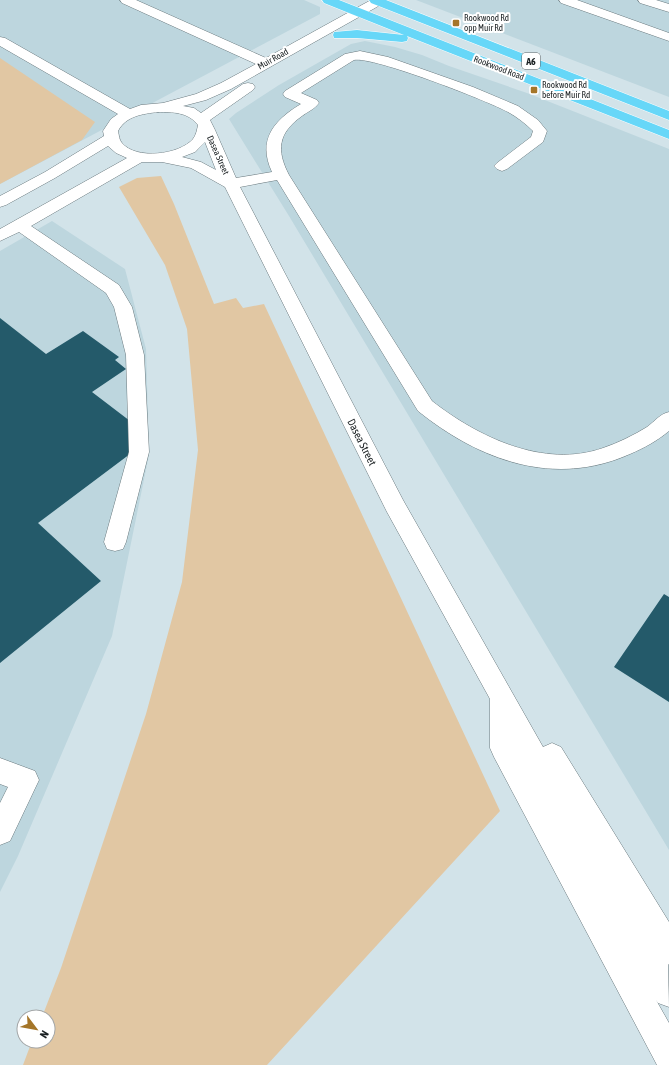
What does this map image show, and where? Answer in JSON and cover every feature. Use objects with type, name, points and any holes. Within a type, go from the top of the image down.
[{"type":"highway","name":"Rookwood Road","points":[[328,0],[669,135]]},
{"type":"highway","name":"Rookwood Road","points":[[377,1],[669,116]]},
{"type":"highway","points":[[340,36],[364,34],[425,39]]},
{"type":"street","points":[[126,0],[265,63]]},
{"type":"street","points":[[565,0],[669,37]]},
{"type":"street","points":[[644,0],[669,8]]},
{"type":"street","name":"Muir Road","points":[[129,114],[152,107],[164,106],[201,97],[377,1]]},
{"type":"street","name":"Muir Road","points":[[203,122],[236,94],[392,7]]},
{"type":"street","points":[[0,40],[129,114],[114,125],[105,142],[50,175],[0,202]]},
{"type":"street","points":[[502,166],[538,139],[540,131],[532,123],[513,109],[468,90],[383,60],[360,55],[350,57],[290,94],[312,103],[289,118],[279,130],[274,141],[273,155],[281,175],[425,406],[442,421],[464,435],[515,455],[544,461],[578,461],[606,456],[631,445],[643,439],[665,424],[669,419]]},
{"type":"street","points":[[105,142],[116,146],[125,153],[139,157],[159,158],[175,155],[189,149],[199,142],[205,133],[203,122],[196,114],[186,110],[164,106]]},
{"type":"street","name":"Dasea Street","points":[[203,122],[231,184],[394,506],[502,696]]},
{"type":"street","points":[[0,236],[139,157]]},
{"type":"street","name":"Dasea Street","points":[[159,158],[196,165],[231,184]]},
{"type":"street","points":[[231,184],[281,175]]},
{"type":"street","points":[[19,226],[112,289],[123,307],[135,355],[139,452],[115,542]]},
{"type":"street","points":[[502,696],[535,729],[669,950]]},
{"type":"street","points":[[502,696],[661,982],[669,992]]},
{"type":"street","points":[[502,696],[503,748],[669,1055]]},
{"type":"street","points":[[0,771],[26,780],[0,831]]},
{"type":"shaded area","points":[[0,0],[304,0],[320,7],[320,14],[0,184]]},
{"type":"shaded area","points":[[416,0],[669,0],[669,97]]},
{"type":"shaded area","points":[[365,41],[395,47],[422,55],[527,93],[669,149],[669,850],[289,216],[229,119],[279,85],[351,44]]},
{"type":"shaded area","points":[[0,58],[95,122],[82,140],[0,184]]},
{"type":"shaded area","points":[[161,176],[174,204],[214,304],[236,298],[243,308],[264,304],[500,811],[267,1065],[23,1065],[29,1049],[56,1049],[56,1009],[45,1009],[61,968],[146,714],[182,582],[198,450],[187,329],[165,265],[119,187],[137,178]]},
{"type":"shaded area","points":[[52,221],[125,269],[146,349],[149,455],[112,636],[18,856],[0,892],[0,251]]},
{"type":"building","points":[[0,318],[46,354],[83,331],[119,357],[115,360],[126,369],[92,392],[130,421],[130,454],[38,523],[101,581],[0,663]]},
{"type":"building","points":[[664,594],[669,597],[669,702],[614,667]]},
{"type":"place","name":"Rookwood Rd opp Muir Rd","points":[[456,23]]},
{"type":"place","name":"Rookwood Rd before Muir Rd","points":[[534,90]]}]
